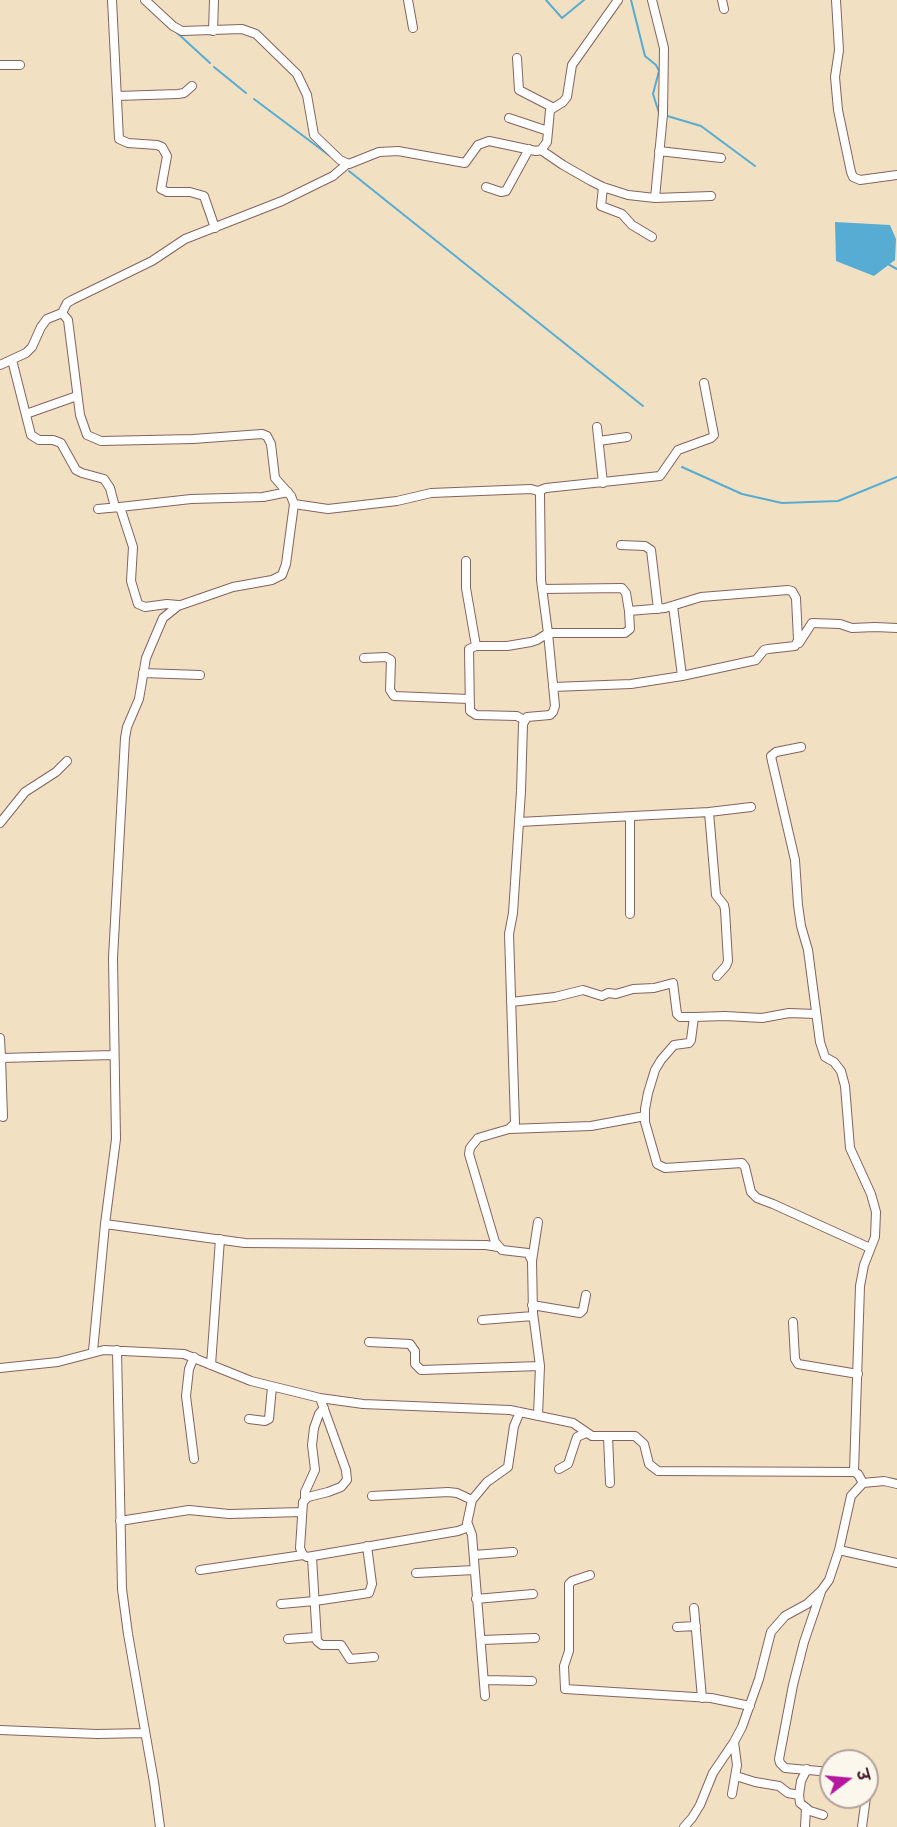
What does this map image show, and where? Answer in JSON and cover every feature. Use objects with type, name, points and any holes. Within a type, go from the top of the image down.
[{"type":"street","points":[[112,0],[119,139],[128,143],[157,144],[162,147],[167,156],[161,189],[166,192],[190,192],[204,196],[215,228]]},
{"type":"street","points":[[145,0],[177,29],[188,32],[242,29],[250,31],[292,67],[307,95],[314,135],[347,164]]},
{"type":"street","points":[[213,31],[214,0]]},
{"type":"street","points":[[408,0],[413,28]]},
{"type":"street","points":[[552,107],[566,100],[572,65],[618,0]]},
{"type":"street","points":[[652,0],[664,48],[663,116],[655,198]]},
{"type":"street","points":[[722,0],[724,9]]},
{"type":"street","points":[[836,0],[839,50],[835,77],[838,110],[850,172],[853,177],[860,180],[897,175]]},
{"type":"street","points":[[517,58],[519,90],[552,107]]},
{"type":"street","points":[[0,65],[20,64]]},
{"type":"street","points":[[117,96],[178,94],[184,93],[192,86]]},
{"type":"street","points":[[541,150],[547,142],[552,107]]},
{"type":"street","points":[[509,118],[548,131]]},
{"type":"street","points":[[0,365],[12,360],[32,346],[47,320],[62,313],[67,303],[72,300],[152,261],[185,239],[282,201],[333,176],[347,164],[379,152],[398,151],[465,163],[478,145],[489,141],[541,150],[603,187],[628,195],[655,198],[711,196]]},
{"type":"street","points":[[486,187],[506,192],[529,149]]},
{"type":"street","points":[[659,151],[721,158]]},
{"type":"street","points":[[603,187],[601,206],[622,214],[632,225],[652,237]]},
{"type":"street","points":[[62,313],[68,320],[77,396],[83,427],[87,435],[94,440],[193,439],[262,434],[267,436],[271,444],[275,478],[288,492],[294,504],[286,564],[282,575],[272,580],[233,587],[178,606],[163,618],[146,658],[140,699],[130,718],[124,738],[112,958],[116,1139],[93,1351]]},
{"type":"street","points":[[12,360],[31,435],[35,438],[61,443],[76,470],[104,479],[110,488],[133,547],[132,581],[138,604],[145,607],[167,604],[178,606]]},
{"type":"street","points":[[294,504],[328,509],[397,501],[425,493],[531,489],[538,491],[546,488],[660,476],[678,450],[714,435],[704,383]]},
{"type":"street","points":[[26,414],[77,396]]},
{"type":"street","points":[[597,427],[603,483]]},
{"type":"street","points":[[599,441],[627,437]]},
{"type":"street","points":[[524,720],[527,717],[550,715],[555,706],[542,589],[541,500],[538,491]]},
{"type":"street","points":[[98,509],[192,500],[263,497],[288,492]]},
{"type":"street","points":[[621,545],[645,546],[651,550],[658,609]]},
{"type":"street","points":[[466,561],[466,588],[476,646]]},
{"type":"street","points":[[524,720],[517,716],[473,714],[468,699],[469,649],[476,646],[499,647],[531,642],[548,633],[625,633],[630,629],[626,593],[622,588],[542,589]]},
{"type":"street","points":[[629,610],[658,609],[701,597],[792,591],[796,598],[798,644]]},
{"type":"street","points":[[673,606],[682,676]]},
{"type":"street","points":[[553,687],[631,684],[756,660],[768,649],[798,644],[812,623],[840,624],[852,628],[897,628]]},
{"type":"street","points":[[364,658],[386,657],[391,660],[390,690],[394,696],[468,699]]},
{"type":"street","points":[[143,673],[200,675]]},
{"type":"street","points":[[508,1129],[515,1123],[509,934],[513,913],[524,720]]},
{"type":"street","points":[[801,747],[776,752],[771,756],[795,860],[799,915],[808,950],[823,1053],[837,1065],[845,1086],[850,1148],[874,1202],[876,1221],[875,1238],[864,1265],[860,1286],[854,1472]]},
{"type":"street","points":[[0,823],[25,792],[56,772],[68,761]]},
{"type":"street","points":[[519,822],[709,812],[751,807]]},
{"type":"street","points":[[709,812],[716,895],[725,910],[728,961],[717,976]]},
{"type":"street","points":[[630,817],[630,914]]},
{"type":"street","points":[[511,1002],[555,997],[583,990],[602,996],[673,983],[677,1014],[680,1017],[762,1018],[789,1013],[816,1014]]},
{"type":"street","points":[[694,1017],[689,1043],[674,1045],[655,1070],[645,1116],[655,1159],[660,1167],[689,1168],[742,1163],[751,1192],[757,1198],[870,1248]]},
{"type":"street","points":[[0,1038],[3,1117]]},
{"type":"street","points":[[1,1059],[113,1055]]},
{"type":"street","points":[[498,1247],[468,1155],[470,1148],[478,1138],[508,1129],[591,1126],[645,1116]]},
{"type":"street","points":[[538,1222],[532,1261],[532,1305],[540,1366],[538,1416]]},
{"type":"street","points":[[105,1224],[245,1243],[486,1245],[507,1251],[528,1253],[532,1261]]},
{"type":"street","points":[[212,1365],[220,1239]]},
{"type":"street","points":[[532,1305],[580,1313],[583,1310],[586,1295]]},
{"type":"street","points":[[482,1320],[533,1316]]},
{"type":"street","points":[[793,1322],[795,1359],[798,1364],[858,1374]]},
{"type":"street","points":[[369,1342],[410,1344],[415,1351],[415,1364],[421,1370],[540,1366]]},
{"type":"street","points":[[117,1350],[120,1521],[125,1615],[160,1827]]},
{"type":"street","points":[[0,1368],[58,1362],[93,1351],[172,1353],[194,1357],[251,1381],[320,1398],[363,1404],[480,1408],[519,1412],[573,1423],[592,1436],[635,1436],[644,1444],[649,1464],[658,1471],[854,1472],[861,1477],[863,1483]]},
{"type":"street","points":[[194,1357],[189,1369],[186,1396],[194,1459]]},
{"type":"street","points":[[249,1419],[265,1421],[269,1419],[272,1387]]},
{"type":"street","points":[[305,1500],[335,1490],[346,1480],[346,1470],[320,1398]]},
{"type":"street","points":[[324,1408],[314,1428],[312,1445],[315,1470],[305,1492],[300,1548],[308,1556],[315,1601],[316,1637],[322,1646],[341,1645],[350,1659],[374,1657]]},
{"type":"street","points":[[200,1570],[308,1556],[463,1530],[468,1524],[472,1500],[488,1482],[508,1467],[514,1426],[519,1412]]},
{"type":"street","points":[[559,1469],[568,1464],[577,1437],[586,1433]]},
{"type":"street","points":[[608,1437],[610,1483]]},
{"type":"street","points":[[684,1827],[700,1805],[718,1763],[734,1742],[750,1706],[771,1632],[785,1616],[807,1604],[829,1580],[839,1550],[851,1496],[863,1483],[884,1481],[897,1484]]},
{"type":"street","points":[[372,1496],[447,1492],[458,1493],[472,1500]]},
{"type":"street","points":[[120,1521],[189,1510],[229,1514],[302,1512]]},
{"type":"street","points":[[468,1524],[472,1534],[485,1696]]},
{"type":"street","points":[[281,1604],[369,1593],[372,1584],[367,1546]]},
{"type":"street","points":[[839,1550],[897,1563]]},
{"type":"street","points":[[474,1555],[513,1552]]},
{"type":"street","points":[[416,1573],[474,1570]]},
{"type":"street","points":[[590,1575],[569,1584],[569,1651],[564,1666],[565,1689],[702,1698],[750,1706]]},
{"type":"street","points":[[819,1770],[785,1768],[779,1759],[796,1674],[821,1591]]},
{"type":"street","points":[[476,1599],[533,1594]]},
{"type":"street","points":[[694,1608],[702,1698]]},
{"type":"street","points":[[677,1628],[696,1626]]},
{"type":"street","points":[[288,1639],[316,1637]]},
{"type":"street","points":[[482,1640],[535,1638]]},
{"type":"street","points":[[485,1680],[532,1681]]},
{"type":"street","points":[[0,1730],[97,1734],[145,1733]]},
{"type":"street","points":[[732,1794],[736,1776],[734,1742]]},
{"type":"street","points":[[807,1769],[801,1781],[800,1803],[810,1811],[824,1815]]},
{"type":"street","points":[[736,1776],[779,1786],[788,1793],[799,1795]]},
{"type":"street","points":[[805,1827],[806,1808]]},
{"type":"street","points":[[862,1827],[864,1809]]},
{"type":"water","points":[[835,222],[890,225],[896,239],[895,260],[874,276],[836,261]]},
{"type":"waterway","points":[[546,0],[562,18],[584,0]]},
{"type":"waterway","points":[[631,0],[645,56],[656,65],[659,71],[653,94],[659,113]]},
{"type":"waterway","points":[[174,30],[210,63]]},
{"type":"waterway","points":[[214,67],[246,93]]},
{"type":"waterway","points":[[254,99],[330,156]]},
{"type":"waterway","points":[[664,115],[701,126],[755,166]]},
{"type":"waterway","points":[[349,171],[643,406]]},
{"type":"waterway","points":[[886,263],[897,269]]},
{"type":"waterway","points":[[682,467],[742,494],[782,503],[838,501],[897,477]]}]
